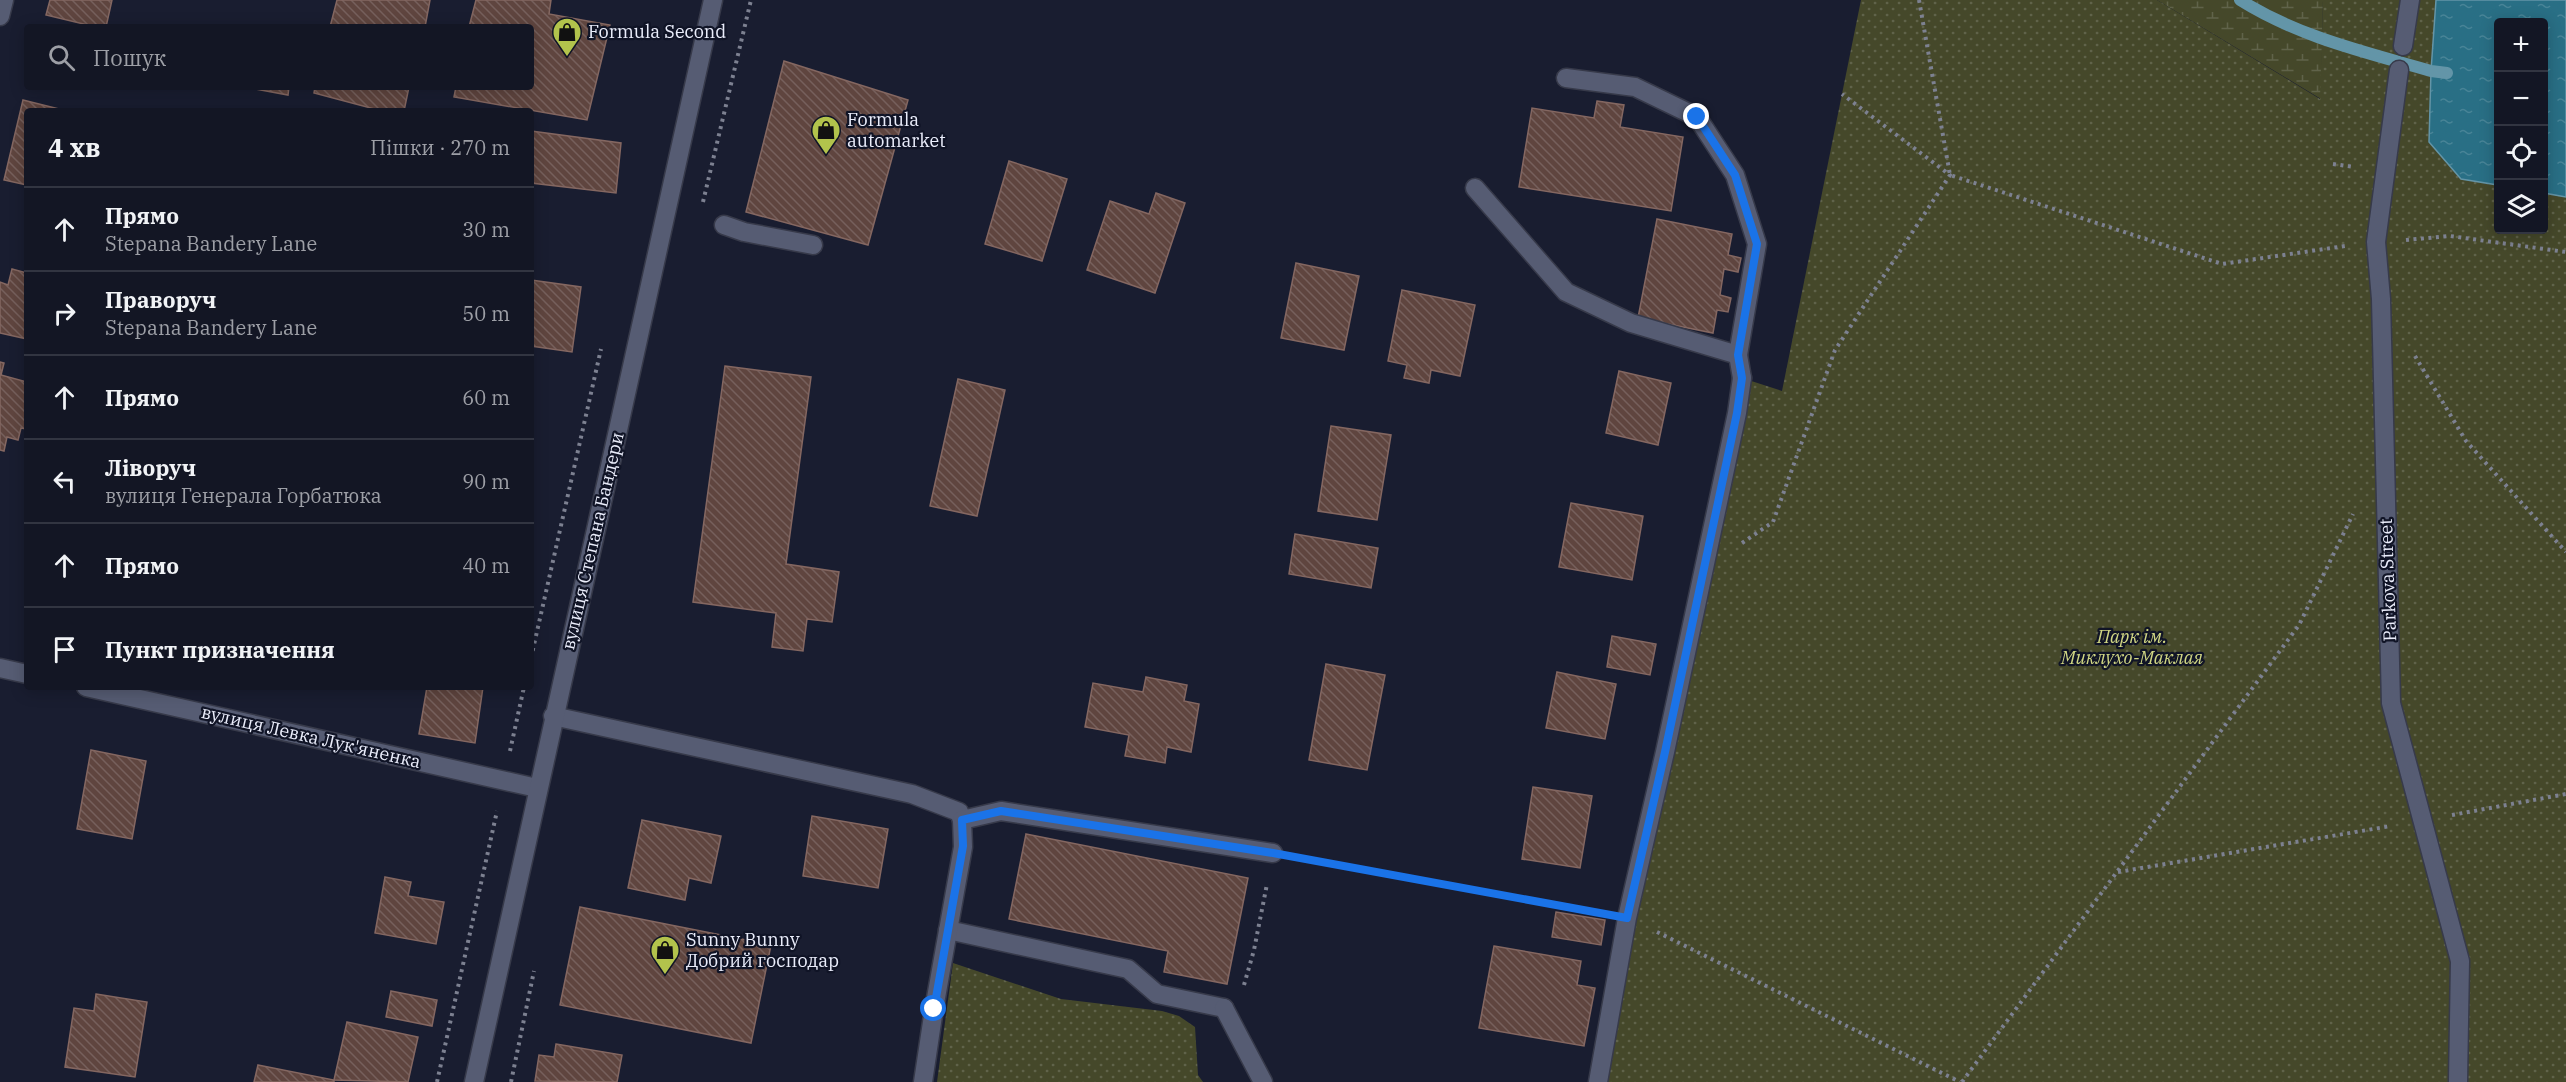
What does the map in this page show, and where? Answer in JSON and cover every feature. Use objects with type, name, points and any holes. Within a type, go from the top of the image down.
[{"type":"street","points":[[0,16],[4,0]]},
{"type":"street","name":"вулиця Степана Бандери","points":[[474,1082],[537,788],[713,0]]},
{"type":"street","points":[[2403,46],[2410,0]]},
{"type":"street","name":"Parkova Street","points":[[2399,70],[2376,242],[2381,299],[2391,703],[2460,961],[2458,1082]]},
{"type":"street","points":[[1566,78],[1635,87],[1697,117],[1735,175],[1757,244],[1738,355],[1742,378],[1737,413],[1627,918],[1598,1082]]},
{"type":"street","points":[[1475,188],[1566,292],[1631,323],[1738,355]]},
{"type":"street","points":[[724,225],[744,232],[813,245]]},
{"type":"street","points":[[0,668],[24,673]]},
{"type":"street","name":"вулиця Левка Лук'яненка","points":[[99,690],[537,788]]},
{"type":"street","points":[[554,716],[912,795],[958,812],[962,820],[963,846],[923,1082]]},
{"type":"street","points":[[962,820],[1001,811],[1273,853]]},
{"type":"street","points":[[948,930],[1128,969],[1157,994],[1224,1008],[1263,1082]]},
{"type":"path","points":[[1703,570],[1773,522],[1835,350],[1950,176],[1919,0]]},
{"type":"path","points":[[1842,94],[1950,176],[2222,264],[2376,242],[2450,236],[2566,252]]},
{"type":"path","points":[[2411,350],[2466,441],[2566,552]]},
{"type":"path","points":[[1224,1008],[1241,993],[1254,950],[1273,853],[1627,918],[1961,1082],[2299,625],[2354,513]]},
{"type":"path","points":[[437,1082],[523,690]]},
{"type":"path","points":[[2116,873],[2566,794]]},
{"type":"green space","name":"Парк ім. Миклухо-Маклая","points":[[1861,0],[2157,0],[2320,99],[2323,0],[2436,0],[2431,71],[2461,179],[2494,184],[2494,234],[2548,234],[2548,194],[2566,197],[2566,1082],[1598,1082],[1742,378],[1782,391]]},
{"type":"green space","points":[[2157,0],[2323,0],[2321,99]]},
{"type":"green space","points":[[953,963],[1061,999],[1162,1011],[1179,1016],[1195,1027],[1198,1075],[1203,1082],[937,1082]]},
{"type":"water","points":[[2436,0],[2566,0],[2566,197],[2548,194],[2548,18],[2494,18],[2494,184],[2461,179],[2429,142]]},
{"type":"building","points":[[50,0],[112,0],[107,24],[84,24],[46,15]]},
{"type":"building","points":[[337,0],[430,0],[426,24],[331,24]]},
{"type":"building","name":"Formula Second","points":[[476,0],[551,0],[549,14],[610,25],[587,120],[534,111],[534,108],[518,108],[454,97],[455,90],[534,90],[534,24],[470,24]]},
{"type":"building","name":"Formula automarket","points":[[784,61],[908,100],[868,245],[746,212]]},
{"type":"building","points":[[260,90],[289,90],[288,95]]},
{"type":"building","points":[[314,90],[408,90],[405,108],[371,108],[314,93]]},
{"type":"building","points":[[23,100],[55,108],[24,108],[24,184],[4,180]]},
{"type":"building","points":[[1597,101],[1624,105],[1620,127],[1683,137],[1671,211],[1519,187],[1532,108],[1594,118]]},
{"type":"building","points":[[534,131],[621,143],[616,193],[534,183]]},
{"type":"building","points":[[1009,161],[1067,179],[1042,261],[985,244]]},
{"type":"building","points":[[1156,193],[1185,203],[1155,293],[1087,270],[1110,201],[1149,214]]},
{"type":"building","points":[[1657,219],[1732,234],[1728,255],[1741,258],[1738,272],[1724,269],[1720,295],[1731,298],[1728,312],[1717,310],[1713,333],[1638,318]]},
{"type":"building","points":[[1296,263],[1359,276],[1344,350],[1281,338]]},
{"type":"building","points":[[12,269],[24,272],[24,338],[0,333],[0,282],[8,285]]},
{"type":"building","points":[[534,280],[581,287],[572,352],[534,346]]},
{"type":"building","points":[[1402,290],[1475,305],[1460,376],[1431,370],[1429,383],[1404,378],[1407,365],[1388,361]]},
{"type":"building","points":[[0,362],[4,363],[1,375],[24,381],[24,428],[21,428],[18,440],[7,437],[4,451],[0,450]]},
{"type":"building","points":[[725,366],[811,377],[786,564],[839,572],[832,622],[807,619],[803,651],[772,647],[776,613],[693,602]]},
{"type":"building","points":[[1619,371],[1671,383],[1658,445],[1606,433]]},
{"type":"building","points":[[958,379],[1005,390],[977,516],[930,506]]},
{"type":"building","points":[[1331,426],[1391,435],[1377,520],[1318,511]]},
{"type":"building","points":[[1571,503],[1643,516],[1632,580],[1559,567]]},
{"type":"building","points":[[1295,534],[1378,548],[1371,588],[1289,574]]},
{"type":"building","points":[[1612,636],[1656,644],[1650,675],[1607,667]]},
{"type":"building","points":[[1326,664],[1385,675],[1367,770],[1309,760]]},
{"type":"building","points":[[1557,672],[1616,684],[1605,739],[1546,728]]},
{"type":"building","points":[[1146,677],[1187,685],[1184,701],[1199,704],[1191,752],[1167,747],[1165,763],[1125,756],[1129,735],[1085,727],[1093,683],[1143,692]]},
{"type":"building","points":[[426,690],[483,690],[475,743],[419,734]]},
{"type":"building","points":[[91,750],[146,761],[132,839],[77,829]]},
{"type":"building","points":[[1533,787],[1592,796],[1580,868],[1522,859]]},
{"type":"building","points":[[812,816],[888,829],[878,888],[803,876]]},
{"type":"building","points":[[642,820],[721,836],[711,883],[689,878],[685,900],[628,888]]},
{"type":"building","points":[[1026,834],[1248,878],[1227,984],[1164,972],[1168,951],[1009,919]]},
{"type":"building","points":[[385,877],[411,882],[408,896],[444,902],[436,944],[375,933]]},
{"type":"building","name":"Sunny Bunny Добрий господар","points":[[580,907],[771,945],[751,1043],[560,1005]]},
{"type":"building","points":[[1556,912],[1605,920],[1601,945],[1552,937]]},
{"type":"building","points":[[1494,946],[1581,961],[1577,985],[1595,988],[1584,1046],[1479,1028]]},
{"type":"building","points":[[391,991],[437,1000],[432,1026],[386,1017]]},
{"type":"building","points":[[96,994],[147,1002],[135,1077],[65,1067],[74,1008],[94,1011]]},
{"type":"building","points":[[347,1022],[418,1037],[408,1082],[334,1080]]},
{"type":"building","points":[[556,1044],[622,1055],[617,1082],[535,1081],[539,1055],[554,1057]]},
{"type":"building","points":[[258,1065],[334,1080],[334,1082],[254,1082]]},
{"type":"waterway","points":[[2240,0],[2262,13],[2309,34],[2431,71],[2447,73]]},
{"type":"place","name":"Formula Second","points":[[567,58]]},
{"type":"place","name":"Formula automarket","points":[[826,156]]},
{"type":"place","name":"Sunny Bunny Добрий господар","points":[[665,976]]},
{"type":"route","points":[[934,1009],[963,846],[962,820],[1001,811],[1273,853],[1627,918],[1737,413],[1742,378],[1738,355],[1757,244],[1735,175],[1697,117]]}]
